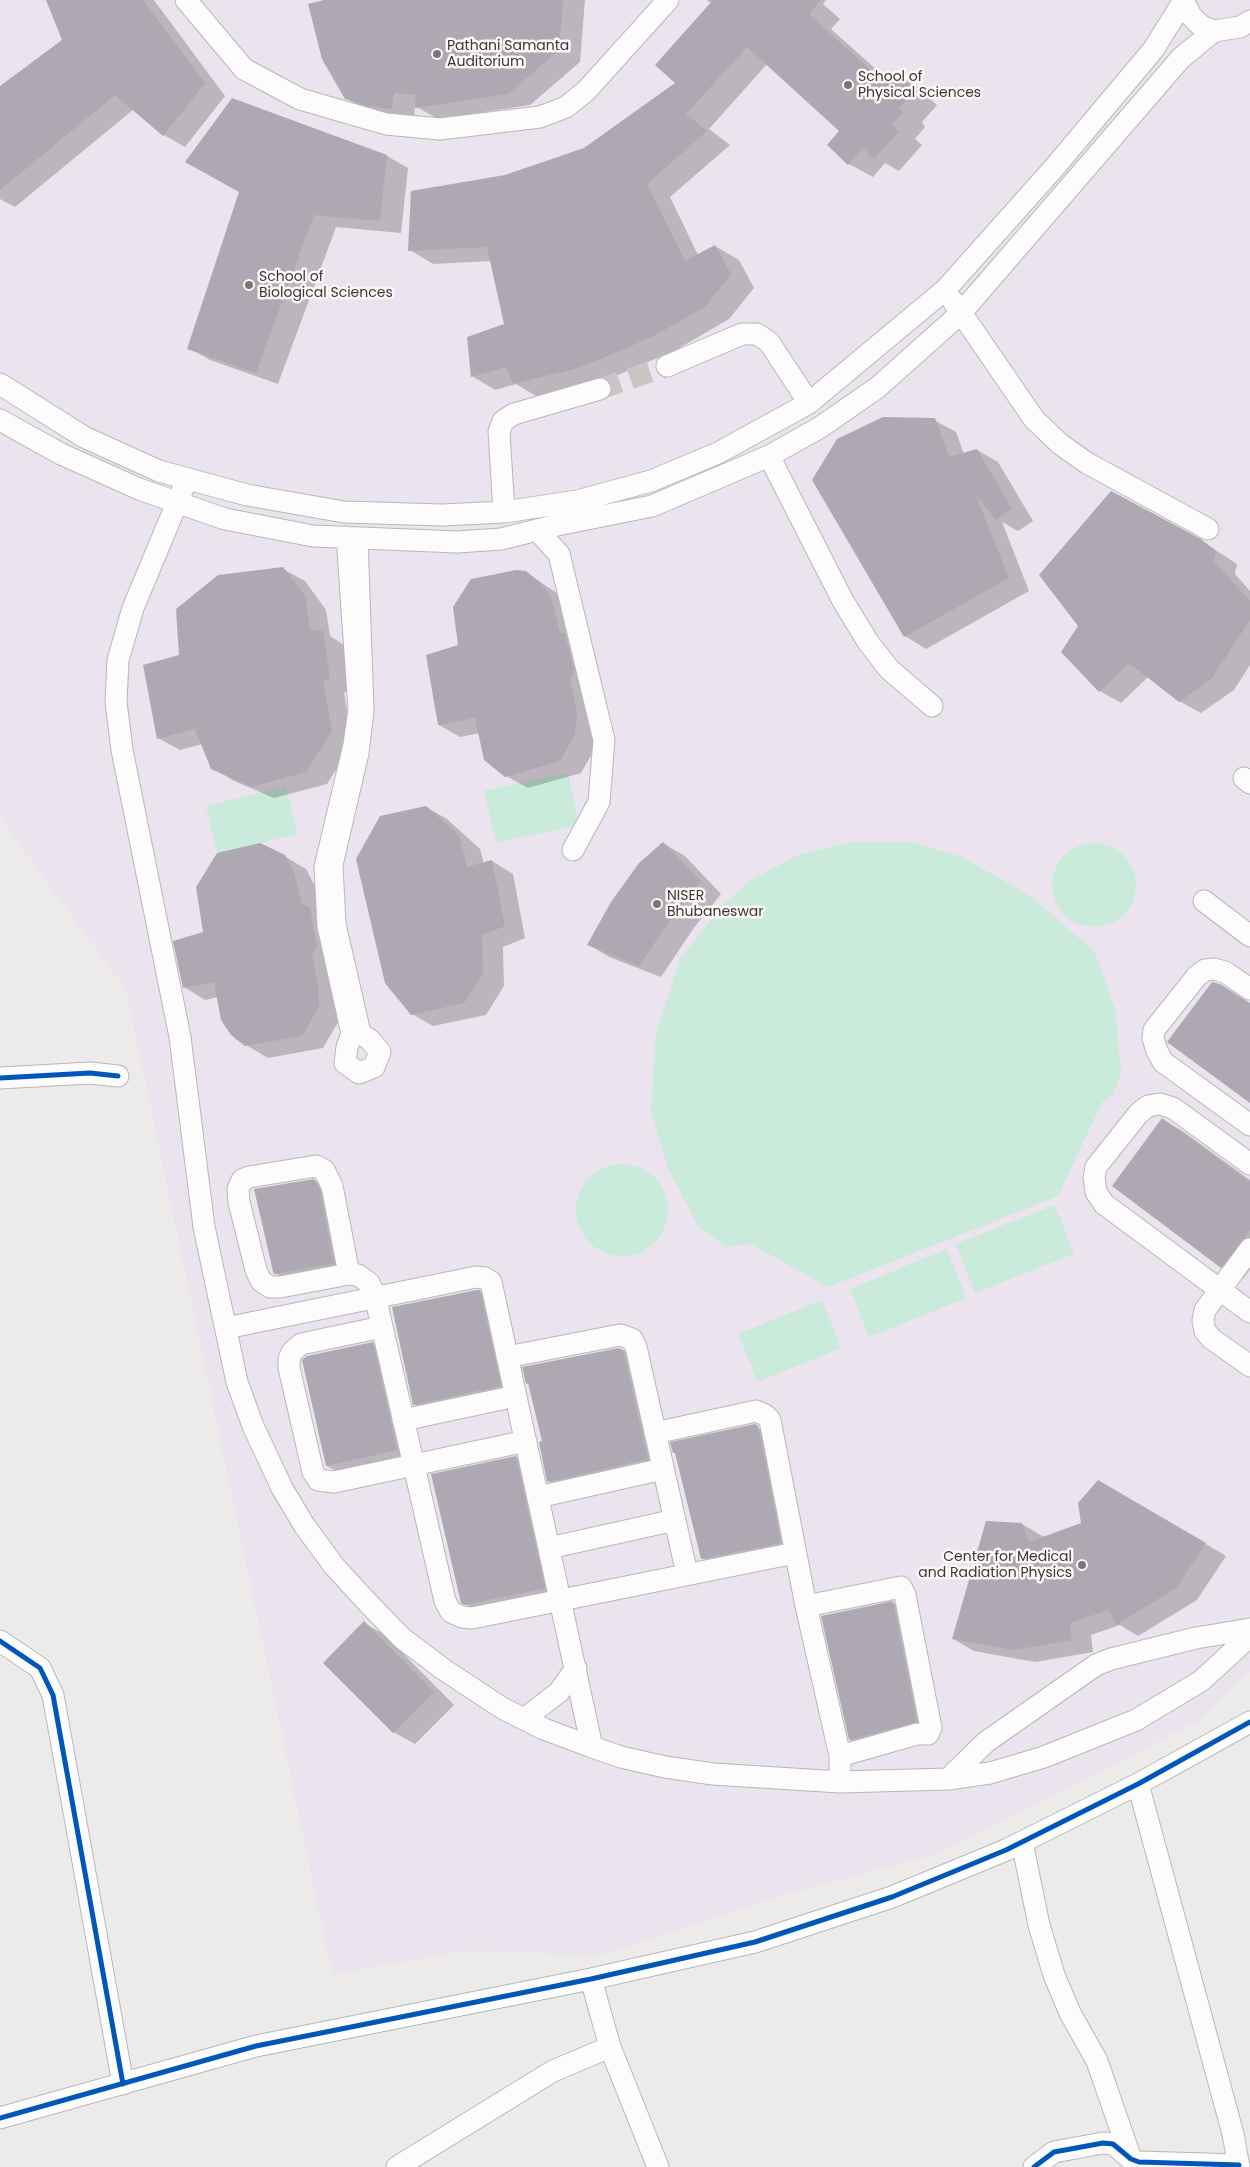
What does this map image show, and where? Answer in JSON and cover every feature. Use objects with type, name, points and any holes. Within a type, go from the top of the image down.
[{"type":"street","points":[[186,0],[244,69],[300,99],[386,124],[440,129],[540,117],[566,107],[586,92],[668,0]]},
{"type":"street","points":[[0,384],[84,437],[159,471],[247,495],[344,512],[442,515],[504,512],[576,501],[651,481],[718,453],[809,403],[946,289],[1053,169],[1153,50],[1183,1],[1201,26],[1214,31],[1247,27]]},
{"type":"street","points":[[0,420],[61,454],[139,489],[225,519],[313,536],[457,542],[501,539],[652,506],[769,456],[820,428],[877,388],[961,313],[1182,58],[1214,31]]},
{"type":"street","points":[[946,289],[1034,420],[1060,444],[1087,463],[1208,529]]},
{"type":"street","points":[[667,366],[742,334],[757,334],[769,342],[809,403]]},
{"type":"street","points":[[504,512],[499,432],[503,421],[514,414],[600,389]]},
{"type":"street","points":[[769,456],[843,601],[868,642],[889,669],[932,706]]},
{"type":"street","points":[[187,479],[133,608],[118,660],[116,702],[122,750],[180,1037],[204,1227],[237,1382],[253,1426],[282,1488],[304,1525],[334,1566],[402,1638],[442,1669],[502,1708],[524,1719],[621,1757],[665,1767],[713,1774],[840,1782],[948,1779],[990,1773],[1044,1757],[1136,1720],[1201,1681],[1250,1636]]},
{"type":"street","points":[[537,530],[559,554],[604,740],[599,802],[573,850]]},
{"type":"street","points":[[352,538],[363,711],[358,753],[332,865],[335,924],[360,1033],[370,1040],[380,1052],[374,1066],[359,1073],[345,1063],[347,1047],[352,1034],[328,926],[325,867],[354,746],[359,709],[352,538]]},
{"type":"street","points":[[1204,901],[1250,936]]},
{"type":"street","points":[[1250,989],[1225,972],[1214,969],[1205,970],[1197,976],[1154,1030],[1157,1052],[1163,1062],[1250,1126]]},
{"type":"street","points":[[0,1078],[90,1072],[118,1076]]},
{"type":"street","points":[[1250,1164],[1173,1108],[1160,1104],[1148,1106],[1139,1113],[1096,1167],[1094,1178],[1096,1192],[1104,1204],[1250,1312]]},
{"type":"street","points":[[349,1274],[332,1186],[324,1170],[316,1166],[249,1177],[242,1180],[238,1189],[239,1202],[256,1270],[261,1281],[270,1287],[280,1287],[349,1274],[364,1278],[369,1283],[375,1296],[445,1601],[451,1612],[462,1618],[472,1618],[795,1553]]},
{"type":"street","points":[[1250,1249],[1205,1310],[1203,1320],[1205,1331],[1212,1339],[1250,1366]]},
{"type":"street","points":[[226,1328],[476,1276],[491,1282],[592,1747]]},
{"type":"street","points":[[382,1327],[301,1344],[292,1352],[289,1358],[288,1368],[313,1472],[318,1480],[334,1482],[526,1441]]},
{"type":"street","points":[[507,1357],[620,1335],[632,1339],[636,1347],[687,1574]]},
{"type":"street","points":[[403,1420],[516,1396]]},
{"type":"street","points":[[655,1433],[756,1411],[765,1415],[770,1420],[806,1606],[840,1756],[840,1782]]},
{"type":"street","points":[[538,1497],[663,1469]]},
{"type":"street","points":[[549,1548],[675,1520]]},
{"type":"street","points":[[806,1606],[901,1587],[905,1595],[930,1728],[928,1734],[917,1734],[840,1756]]},
{"type":"street","points":[[948,1779],[986,1742],[1096,1665],[1111,1659],[1196,1638],[1250,1629]]},
{"type":"street","points":[[0,1641],[40,1668],[53,1695],[123,2084]]},
{"type":"street","points":[[524,1719],[559,1692],[576,1668]]},
{"type":"street","points":[[0,2118],[256,2046],[591,1979],[755,1942],[892,1897],[1022,1842],[1138,1784],[1250,1722]]},
{"type":"street","points":[[1034,2167],[1054,2152],[1103,2143],[1113,2144],[1131,2159],[1148,2163],[1239,2166],[1241,2134],[1138,1784]]},
{"type":"street","points":[[1022,1842],[1039,1925],[1054,1976],[1070,2013],[1097,2061],[1131,2159]]},
{"type":"street","points":[[591,1979],[610,2047],[658,2167]]},
{"type":"street","points":[[402,2166],[553,2071],[610,2047]]},
{"type":"shaded area","name":"NISER Bhubaneswar","points":[[0,0],[1250,0],[1250,1671],[1198,1721],[941,1853],[799,1891],[599,1955],[465,1951],[332,1974],[126,990],[0,818]]},
{"type":"green space","points":[[568,773],[579,825],[496,843],[484,791]]},
{"type":"green space","points":[[286,786],[297,834],[217,853],[206,806]]},
{"type":"green space","points":[[852,842],[911,842],[962,857],[1029,895],[1095,952],[1115,1009],[1121,1072],[1113,1095],[1102,1102],[1058,1196],[828,1287],[751,1244],[726,1247],[698,1226],[669,1170],[651,1113],[656,1032],[680,959],[720,908],[751,880],[798,855]]},
{"type":"green space","points":[[1094,843],[1110,846],[1124,855],[1133,869],[1136,885],[1133,901],[1124,915],[1110,924],[1094,927],[1078,924],[1064,915],[1055,901],[1052,885],[1055,869],[1064,855],[1078,846]]},
{"type":"green space","points":[[622,1164],[640,1167],[655,1177],[665,1192],[668,1210],[665,1228],[655,1243],[640,1253],[622,1256],[604,1253],[589,1243],[579,1228],[576,1210],[579,1192],[589,1177],[604,1167]]},
{"type":"green space","points":[[1055,1205],[1074,1254],[975,1293],[956,1244]]},
{"type":"green space","points":[[947,1249],[966,1298],[869,1337],[850,1289]]},
{"type":"green space","points":[[822,1300],[841,1348],[758,1382],[738,1334]]},
{"type":"building","points":[[46,0],[143,0],[205,83],[163,136],[115,95],[0,190],[0,86],[62,40]]},
{"type":"building","name":"Pathani Samanta Auditorium","points":[[324,0],[563,0],[559,50],[508,94],[415,108],[416,95],[394,93],[392,109],[367,106],[345,99],[322,59],[308,4]]},
{"type":"building","points":[[713,0],[821,0],[809,14],[879,78],[881,75],[887,80],[894,72],[915,91],[899,108],[902,113],[892,125],[899,131],[874,159],[863,148],[848,165],[827,145],[839,131],[747,47],[686,114],[707,131],[647,184],[685,261],[715,245],[731,274],[706,306],[652,337],[582,367],[513,384],[506,367],[471,377],[467,337],[504,324],[487,247],[408,251],[411,191],[505,175],[584,148],[675,83],[655,65]]},
{"type":"building","name":"School of Biological Sciences","points":[[232,98],[387,155],[380,221],[314,215],[256,373],[187,349],[239,192],[185,162]]},
{"type":"building","points":[[883,417],[935,418],[949,457],[977,449],[1012,509],[996,520],[975,493],[1009,578],[904,637],[812,480],[837,439]]},
{"type":"building","points":[[1111,491],[1201,539],[1216,551],[1214,561],[1250,601],[1250,620],[1212,678],[1179,702],[1129,663],[1099,692],[1061,652],[1078,626],[1039,575]]},
{"type":"building","points":[[283,567],[305,596],[310,630],[323,631],[330,678],[323,681],[332,731],[306,772],[252,787],[211,769],[195,729],[157,739],[143,665],[179,655],[176,609],[218,575]]},
{"type":"building","points":[[516,570],[526,571],[542,584],[551,598],[560,633],[565,633],[574,671],[570,680],[577,713],[575,734],[560,761],[505,777],[484,760],[475,718],[438,725],[426,655],[458,645],[453,607],[471,579]]},
{"type":"building","points":[[426,806],[459,835],[467,867],[492,860],[505,926],[482,935],[483,974],[464,1003],[411,1015],[385,983],[356,859],[380,816]]},
{"type":"building","points":[[663,842],[701,881],[672,917],[639,966],[587,945],[611,902],[639,863]]},
{"type":"building","points":[[260,843],[285,855],[294,872],[302,905],[310,907],[317,947],[312,953],[318,986],[319,1007],[302,1036],[245,1046],[231,1035],[221,1020],[214,982],[183,988],[173,941],[203,932],[196,887],[217,853]]},
{"type":"building","points":[[1212,982],[1220,984],[1250,1003],[1250,1103],[1167,1042]]},
{"type":"building","points":[[1162,1118],[1250,1182],[1250,1230],[1221,1268],[1112,1186]]},
{"type":"building","points":[[314,1179],[320,1190],[334,1264],[274,1274],[254,1189]]},
{"type":"building","points":[[480,1290],[501,1386],[413,1405],[392,1307]]},
{"type":"building","points":[[373,1342],[397,1450],[326,1466],[302,1360],[307,1356]]},
{"type":"building","points":[[619,1348],[623,1350],[648,1459],[547,1482],[539,1442],[542,1441],[528,1383],[526,1384],[522,1367]]},
{"type":"building","points":[[755,1424],[758,1426],[760,1435],[781,1543],[701,1559],[675,1453],[673,1453],[670,1442]]},
{"type":"building","points":[[516,1456],[545,1588],[465,1605],[461,1603],[431,1474]]},
{"type":"building","name":"Center for Medical and Radiation Physics","points":[[1098,1480],[1206,1543],[1176,1588],[1116,1625],[1109,1610],[1070,1623],[1072,1640],[1013,1650],[952,1639],[986,1521],[1022,1523],[1029,1542],[1081,1523],[1078,1503]]},
{"type":"building","points":[[893,1601],[917,1722],[849,1740],[821,1616]]},
{"type":"building","points":[[364,1621],[434,1692],[393,1733],[323,1663]]},
{"type":"tunnel","points":[[600,389],[667,366]]},
{"type":"cycle path","points":[[0,1078],[90,1073],[118,1076]]},
{"type":"cycle path","points":[[0,1641],[40,1668],[53,1695],[123,2084]]},
{"type":"cycle path","points":[[0,2118],[256,2046],[591,1979],[755,1942],[892,1897],[1006,1850],[1138,1784],[1250,1722]]},
{"type":"cycle path","points":[[1034,2167],[1054,2152],[1103,2143],[1113,2144],[1131,2159],[1139,2162],[1239,2165]]},
{"type":"place","name":"Pathani Samanta Auditorium","points":[[437,54]]},
{"type":"place","name":"School of Physical Sciences","points":[[848,85]]},
{"type":"place","name":"School of Biological Sciences","points":[[249,285]]},
{"type":"place","name":"NISER Bhubaneswar","points":[[657,904]]},
{"type":"place","name":"Center for Medical and Radiation Physics","points":[[1082,1565]]}]
